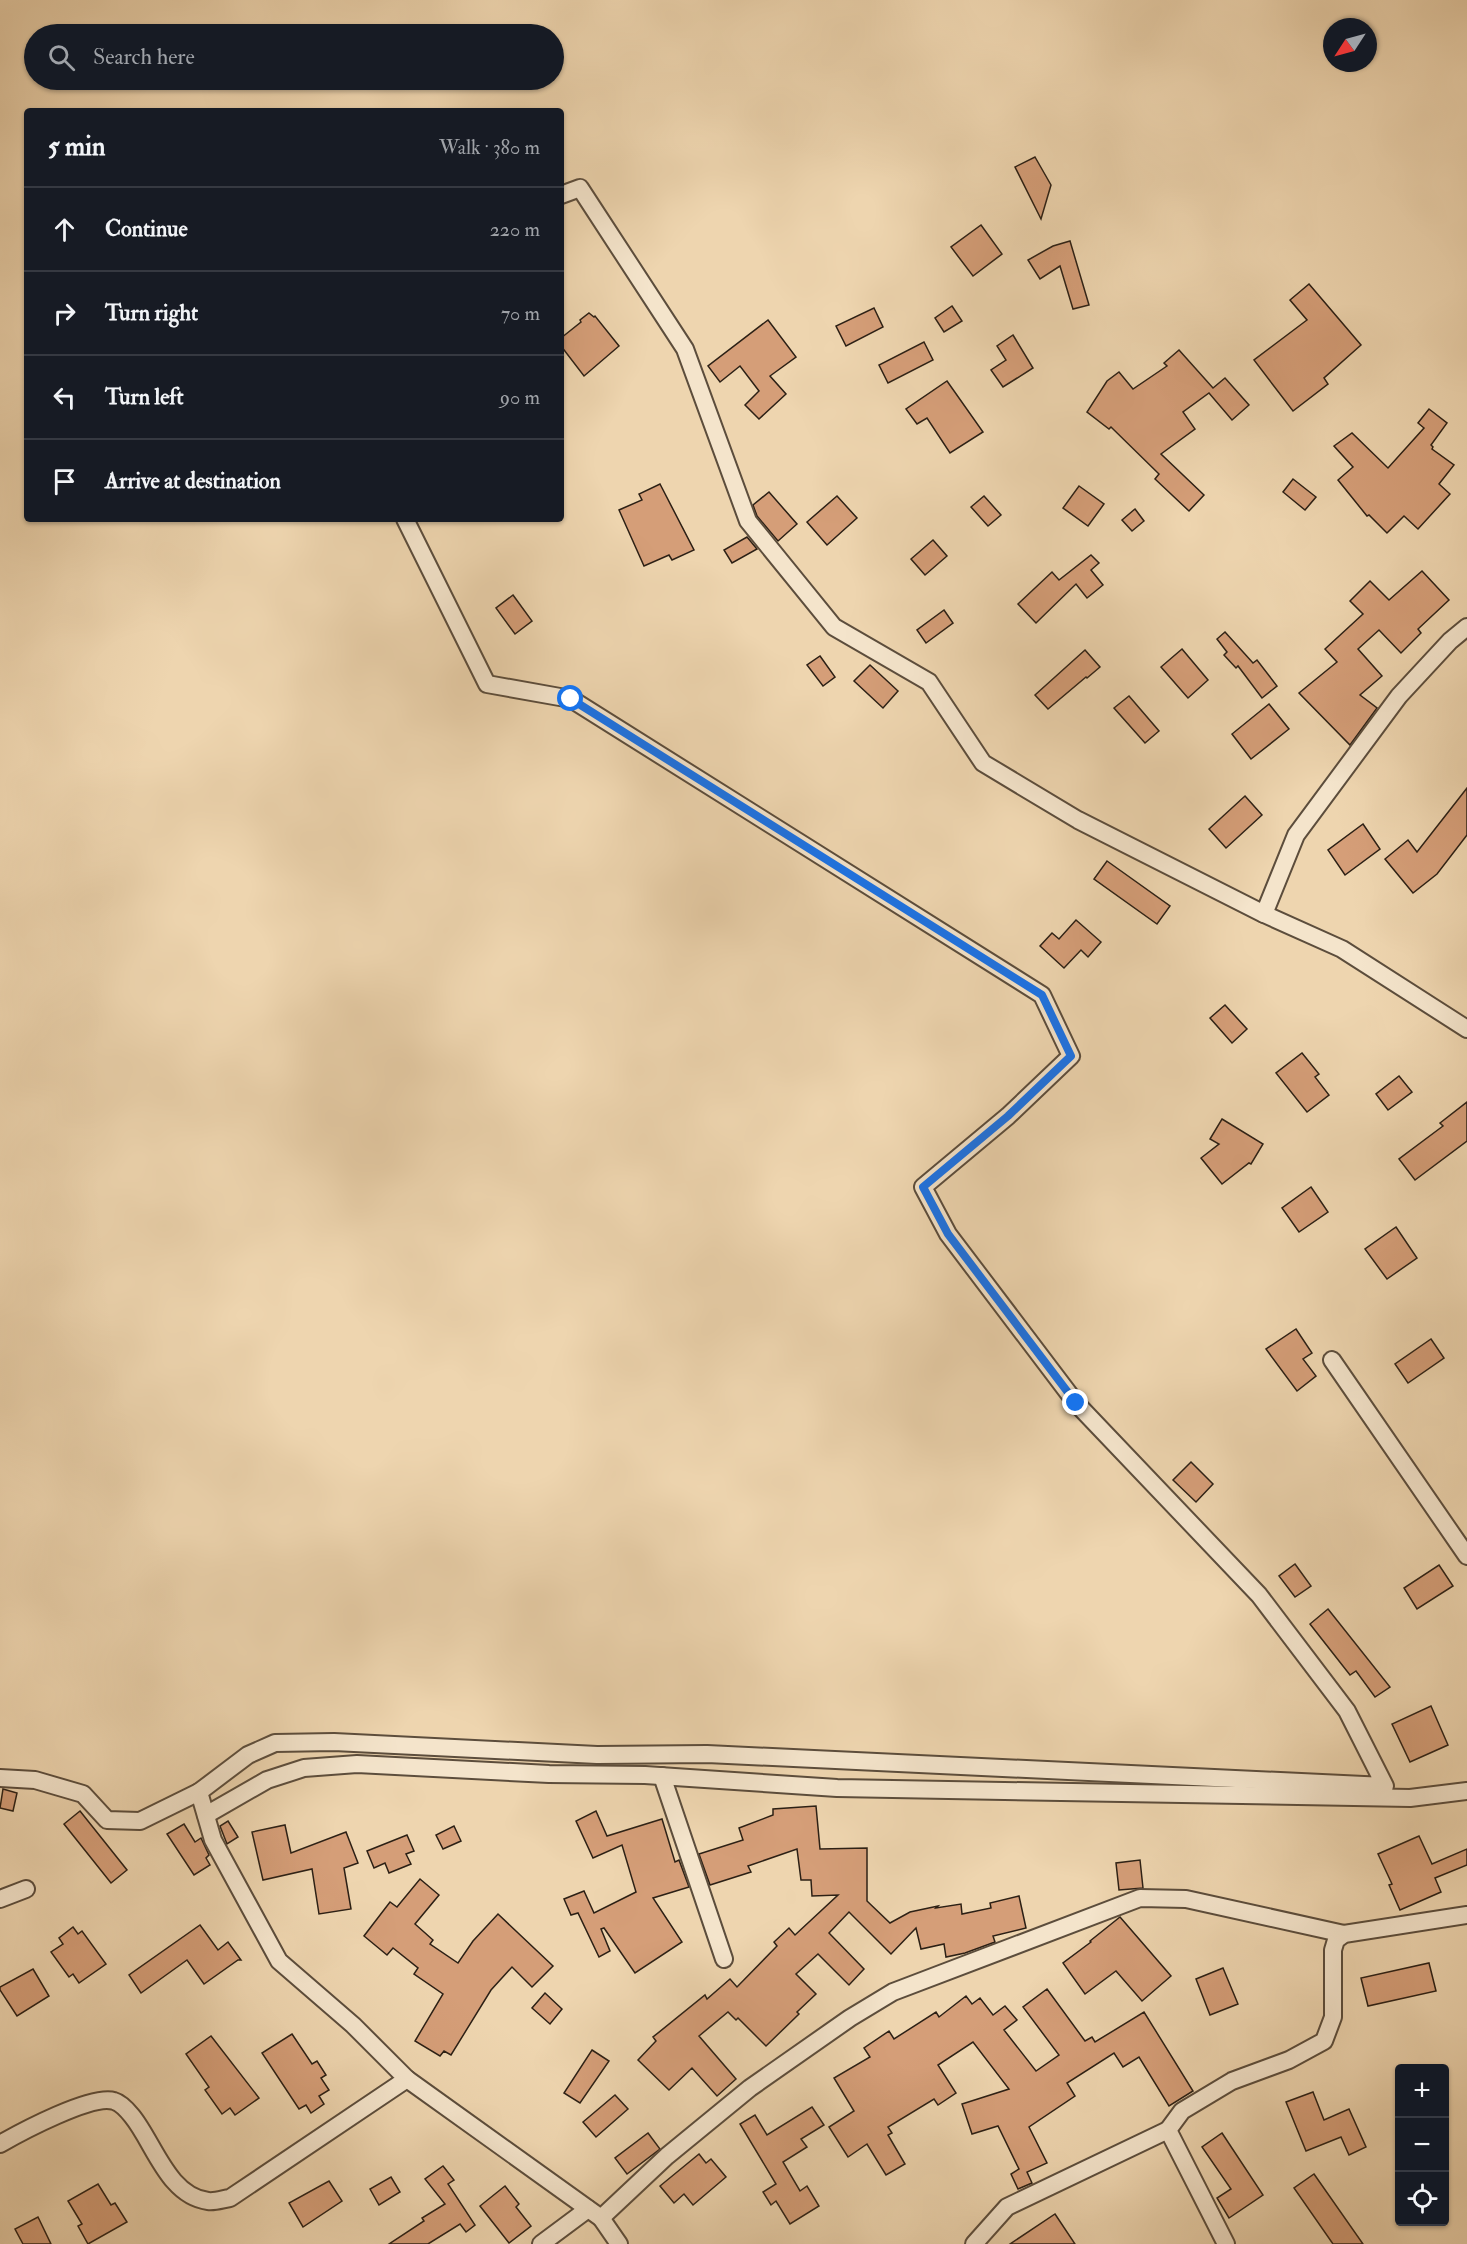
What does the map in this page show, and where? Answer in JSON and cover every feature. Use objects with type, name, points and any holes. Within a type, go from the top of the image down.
[{"type":"street","points":[[564,194],[580,188],[685,349],[748,521],[834,627],[929,682],[984,763],[1078,820],[1263,914],[1342,949],[1465,1025]]},
{"type":"street","points":[[0,1778],[35,1780],[83,1794],[107,1820],[140,1821],[200,1792],[248,1755],[275,1743],[334,1742],[597,1755],[708,1754],[1385,1786],[1347,1711],[1259,1595],[1076,1403],[948,1234],[923,1187],[1008,1116],[1071,1056],[1042,995],[571,699],[487,684],[406,522]]},
{"type":"street","points":[[1263,914],[1296,835],[1399,696],[1450,641],[1467,627]]},
{"type":"street","points":[[1332,1360],[1467,1556]]},
{"type":"street","points":[[206,1815],[267,1780],[304,1768],[357,1764],[549,1774],[662,1776],[837,1788],[1410,1798],[1467,1791]]},
{"type":"street","points":[[662,1776],[724,1959]]},
{"type":"street","points":[[200,1792],[213,1840],[279,1961],[353,2025],[407,2079],[595,2214],[619,2244]]},
{"type":"street","points":[[0,1899],[26,1889]]},
{"type":"street","points":[[541,2244],[595,2214],[750,2088],[850,2018],[893,1992],[1140,1898],[1186,1899],[1344,1934],[1467,1915]]},
{"type":"street","points":[[975,2244],[1007,2207],[1168,2130],[1182,2111],[1232,2081],[1289,2060],[1324,2041],[1333,2018],[1333,1950],[1336,1940],[1344,1934]]},
{"type":"street","points":[[0,2144],[59,2114],[97,2102],[114,2101],[126,2109],[142,2128],[165,2172],[191,2197],[210,2202],[230,2198],[407,2079]]},
{"type":"street","points":[[1168,2130],[1226,2244]]},
{"type":"building","points":[[1035,157],[1051,185],[1041,219],[1015,167]]},
{"type":"building","points":[[981,225],[1002,254],[973,276],[951,247]]},
{"type":"building","points":[[1070,241],[1089,305],[1073,309],[1060,266],[1040,279],[1028,260],[1053,246]]},
{"type":"building","points":[[1309,284],[1361,345],[1324,378],[1328,384],[1293,411],[1254,360],[1307,320],[1290,300]]},
{"type":"building","points":[[952,306],[962,321],[944,332],[935,318]]},
{"type":"building","points":[[874,308],[883,327],[846,346],[836,326]]},
{"type":"building","points":[[589,313],[595,316],[619,346],[584,376],[564,350],[564,336],[581,322],[580,320]]},
{"type":"building","points":[[768,320],[796,357],[770,376],[786,394],[759,419],[745,405],[759,391],[740,366],[720,382],[708,366]]},
{"type":"building","points":[[1013,335],[1033,368],[1003,387],[991,370],[1006,360],[997,346]]},
{"type":"building","points":[[924,342],[933,360],[888,383],[879,365]]},
{"type":"building","points":[[1179,350],[1213,388],[1225,378],[1249,405],[1232,420],[1209,393],[1183,412],[1195,429],[1161,454],[1204,495],[1189,511],[1155,479],[1159,474],[1111,427],[1109,429],[1087,412],[1107,381],[1119,372],[1133,389],[1167,366],[1164,363]]},
{"type":"building","points":[[947,381],[983,432],[950,453],[927,418],[917,424],[906,409]]},
{"type":"building","points":[[1429,409],[1447,423],[1431,445],[1432,449],[1454,465],[1439,484],[1450,494],[1418,529],[1404,516],[1387,533],[1369,515],[1367,516],[1338,480],[1353,467],[1334,446],[1352,433],[1388,468],[1424,428],[1418,423]]},
{"type":"building","points":[[1293,479],[1316,497],[1305,510],[1283,492]]},
{"type":"building","points":[[660,484],[694,550],[672,560],[669,555],[644,566],[619,510],[642,500],[639,494]]},
{"type":"building","points":[[1079,486],[1104,504],[1088,526],[1063,508]]},
{"type":"building","points":[[769,492],[797,524],[778,541],[757,516],[753,505]]},
{"type":"building","points":[[837,496],[857,518],[827,545],[807,522]]},
{"type":"building","points":[[984,496],[1001,515],[988,526],[971,507]]},
{"type":"building","points":[[1135,509],[1144,521],[1132,531],[1122,520]]},
{"type":"building","points":[[747,537],[757,549],[732,563],[724,550]]},
{"type":"building","points":[[933,540],[947,556],[925,575],[911,559]]},
{"type":"building","points":[[1091,555],[1099,563],[1091,570],[1103,585],[1087,598],[1076,584],[1036,623],[1018,604],[1052,572],[1059,580]]},
{"type":"building","points":[[1422,571],[1449,600],[1418,629],[1421,633],[1401,653],[1379,630],[1358,649],[1382,676],[1360,695],[1377,708],[1350,745],[1299,693],[1337,662],[1325,649],[1363,614],[1350,601],[1370,581],[1389,600]]},
{"type":"building","points":[[513,595],[532,621],[515,634],[496,608]]},
{"type":"building","points":[[944,610],[953,623],[926,643],[917,630]]},
{"type":"building","points":[[1225,632],[1253,663],[1257,660],[1277,686],[1262,698],[1238,666],[1236,668],[1224,655],[1227,652],[1217,639]]},
{"type":"building","points":[[1182,649],[1208,680],[1188,698],[1161,667]]},
{"type":"building","points":[[1085,650],[1100,667],[1048,709],[1035,695]]},
{"type":"building","points":[[820,656],[835,677],[823,686],[807,665]]},
{"type":"building","points":[[870,665],[898,691],[883,708],[854,681]]},
{"type":"building","points":[[1129,696],[1159,731],[1145,743],[1114,708]]},
{"type":"building","points":[[1269,704],[1289,729],[1251,759],[1232,734]]},
{"type":"building","points":[[1467,788],[1467,835],[1437,874],[1413,893],[1385,859],[1408,840],[1417,852]]},
{"type":"building","points":[[1245,796],[1262,815],[1226,848],[1209,829]]},
{"type":"building","points":[[1363,824],[1380,849],[1345,875],[1328,850]]},
{"type":"building","points":[[1107,861],[1170,906],[1157,924],[1094,879]]},
{"type":"building","points":[[1076,920],[1101,942],[1088,957],[1081,950],[1064,968],[1040,946],[1052,933],[1059,939]]},
{"type":"building","points":[[1225,1005],[1247,1029],[1232,1043],[1210,1018]]},
{"type":"building","points":[[1302,1053],[1319,1074],[1315,1077],[1329,1095],[1307,1112],[1276,1073]]},
{"type":"building","points":[[1399,1076],[1412,1092],[1388,1110],[1376,1094]]},
{"type":"building","points":[[1467,1102],[1467,1141],[1415,1180],[1399,1159],[1443,1126],[1440,1123]]},
{"type":"building","points":[[1222,1119],[1263,1144],[1251,1164],[1249,1163],[1222,1184],[1201,1158],[1219,1144],[1210,1139]]},
{"type":"building","points":[[1311,1187],[1328,1212],[1299,1232],[1282,1208]]},
{"type":"building","points":[[1396,1227],[1417,1258],[1387,1279],[1365,1249]]},
{"type":"building","points":[[1296,1329],[1312,1353],[1303,1359],[1316,1376],[1297,1391],[1266,1349]]},
{"type":"building","points":[[1431,1339],[1444,1358],[1408,1383],[1395,1364]]},
{"type":"building","points":[[1191,1462],[1213,1484],[1196,1502],[1173,1480]]},
{"type":"building","points":[[1295,1564],[1311,1586],[1295,1597],[1279,1576]]},
{"type":"building","points":[[1439,1565],[1453,1586],[1417,1609],[1404,1588]]},
{"type":"building","points":[[1328,1609],[1390,1687],[1375,1697],[1356,1671],[1350,1675],[1310,1624]]},
{"type":"building","points":[[1431,1706],[1448,1745],[1410,1762],[1392,1724]]},
{"type":"building","points":[[3,1789],[17,1793],[13,1811],[0,1808]]},
{"type":"building","points":[[816,1806],[820,1849],[867,1848],[867,1901],[890,1923],[910,1912],[938,1906],[936,1908],[961,1904],[962,1914],[991,1908],[990,1903],[1019,1896],[1026,1928],[993,1936],[995,1942],[946,1957],[944,1944],[921,1949],[916,1928],[891,1954],[849,1912],[829,1933],[864,1969],[849,1985],[818,1954],[796,1974],[816,1994],[766,2046],[738,2018],[736,2020],[728,2012],[699,2036],[736,2079],[717,2096],[692,2068],[669,2090],[638,2060],[656,2041],[653,2037],[705,1995],[707,1999],[730,1979],[737,1987],[777,1946],[774,1942],[789,1928],[795,1935],[838,1895],[812,1896],[811,1880],[801,1880],[797,1849],[748,1866],[751,1872],[710,1885],[699,1854],[743,1840],[739,1828],[773,1815],[773,1809]]},
{"type":"building","points":[[80,1811],[127,1870],[111,1883],[64,1824]]},
{"type":"building","points":[[596,1811],[607,1836],[662,1819],[675,1862],[679,1860],[689,1887],[653,1898],[682,1942],[635,1973],[604,1928],[601,1929],[610,1951],[599,1957],[578,1913],[571,1915],[564,1899],[584,1891],[594,1913],[636,1892],[622,1845],[593,1858],[576,1821]]},
{"type":"building","points":[[228,1821],[238,1837],[227,1844],[220,1826]]},
{"type":"building","points":[[184,1824],[195,1842],[201,1838],[209,1855],[206,1858],[210,1865],[194,1875],[167,1834]]},
{"type":"building","points":[[285,1825],[291,1853],[346,1832],[358,1863],[344,1868],[351,1909],[319,1914],[312,1869],[263,1880],[252,1832]]},
{"type":"building","points":[[454,1826],[461,1841],[443,1849],[436,1835]]},
{"type":"building","points":[[407,1835],[414,1851],[406,1854],[411,1864],[389,1873],[385,1863],[374,1868],[367,1851]]},
{"type":"building","points":[[1419,1836],[1432,1864],[1467,1849],[1467,1865],[1435,1878],[1441,1892],[1400,1910],[1389,1885],[1392,1884],[1378,1854]]},
{"type":"building","points":[[1140,1860],[1143,1888],[1119,1890],[1116,1863]]},
{"type":"building","points":[[420,1879],[439,1895],[415,1924],[433,1940],[430,1944],[458,1963],[473,1941],[498,1914],[553,1966],[532,1987],[512,1967],[491,1990],[451,2055],[444,2051],[440,2056],[415,2041],[443,1994],[414,1974],[418,1968],[393,1948],[387,1955],[364,1936],[390,1902],[397,1907]]},
{"type":"building","points":[[1120,1917],[1171,1976],[1142,2001],[1116,1971],[1085,1994],[1063,1963]]},
{"type":"building","points":[[200,1925],[218,1950],[228,1942],[241,1960],[204,1984],[187,1960],[141,1993],[129,1975]]},
{"type":"building","points":[[73,1927],[78,1934],[82,1931],[106,1964],[79,1983],[73,1974],[69,1977],[51,1952],[63,1944],[59,1938]]},
{"type":"building","points":[[1429,1963],[1436,1991],[1368,2006],[1361,1978]]},
{"type":"building","points":[[1223,1968],[1238,2004],[1210,2015],[1196,1979]]},
{"type":"building","points":[[33,1969],[49,1996],[17,2016],[0,1987]]},
{"type":"building","points":[[1047,1989],[1085,2041],[1092,2037],[1095,2042],[1144,2012],[1193,2091],[1169,2106],[1139,2057],[1123,2067],[1114,2053],[1067,2083],[1075,2096],[1029,2127],[1047,2163],[1027,2172],[1032,2183],[1018,2189],[1011,2174],[1019,2169],[998,2126],[972,2134],[962,2104],[1009,2089],[973,2042],[938,2065],[956,2093],[938,2105],[934,2099],[888,2127],[892,2133],[888,2135],[905,2164],[886,2175],[867,2144],[848,2157],[829,2127],[854,2111],[834,2078],[870,2057],[864,2048],[889,2031],[894,2039],[936,2012],[939,2017],[966,1996],[972,2004],[980,1998],[993,2015],[1005,2006],[1017,2020],[1004,2030],[1036,2071],[1059,2055],[1023,2007]]},
{"type":"building","points":[[545,1993],[562,2009],[550,2024],[532,2008]]},
{"type":"building","points":[[292,2034],[312,2064],[317,2061],[326,2075],[321,2078],[329,2090],[319,2096],[324,2104],[311,2113],[306,2105],[299,2109],[262,2053]]},
{"type":"building","points":[[211,2036],[259,2098],[235,2115],[230,2108],[222,2114],[205,2090],[209,2087],[186,2054]]},
{"type":"building","points":[[592,2050],[609,2061],[580,2103],[564,2093]]},
{"type":"building","points":[[1313,2092],[1324,2120],[1349,2109],[1366,2147],[1349,2155],[1341,2137],[1306,2151],[1286,2102]]},
{"type":"building","points":[[615,2095],[628,2109],[596,2137],[583,2122]]},
{"type":"building","points":[[812,2107],[824,2125],[801,2139],[807,2147],[783,2162],[800,2191],[807,2186],[819,2206],[790,2224],[776,2201],[771,2205],[763,2192],[776,2184],[740,2124],[755,2115],[767,2135]]},
{"type":"building","points":[[648,2133],[660,2149],[627,2174],[615,2158]]},
{"type":"building","points":[[1222,2133],[1263,2195],[1229,2218],[1217,2198],[1231,2189],[1202,2147]]},
{"type":"building","points":[[699,2154],[706,2163],[711,2159],[726,2177],[693,2205],[684,2194],[674,2203],[660,2186]]},
{"type":"building","points":[[443,2166],[454,2180],[448,2184],[475,2225],[466,2232],[460,2224],[428,2244],[389,2244],[424,2221],[422,2218],[445,2204],[425,2179]]},
{"type":"building","points":[[1314,2174],[1363,2244],[1333,2244],[1294,2188]]},
{"type":"building","points":[[391,2177],[400,2192],[379,2205],[370,2189]]},
{"type":"building","points":[[329,2181],[342,2201],[303,2227],[289,2203]]},
{"type":"building","points":[[98,2184],[111,2205],[115,2203],[127,2222],[88,2244],[78,2226],[82,2224],[68,2201]]},
{"type":"building","points":[[505,2186],[519,2204],[516,2207],[531,2226],[509,2243],[480,2206]]},
{"type":"building","points":[[1055,2214],[1075,2244],[1010,2244]]},
{"type":"building","points":[[38,2217],[51,2244],[23,2244],[15,2229]]},
{"type":"route","points":[[571,699],[1042,995],[1071,1056],[1008,1116],[923,1187],[948,1234],[1076,1403]]}]
